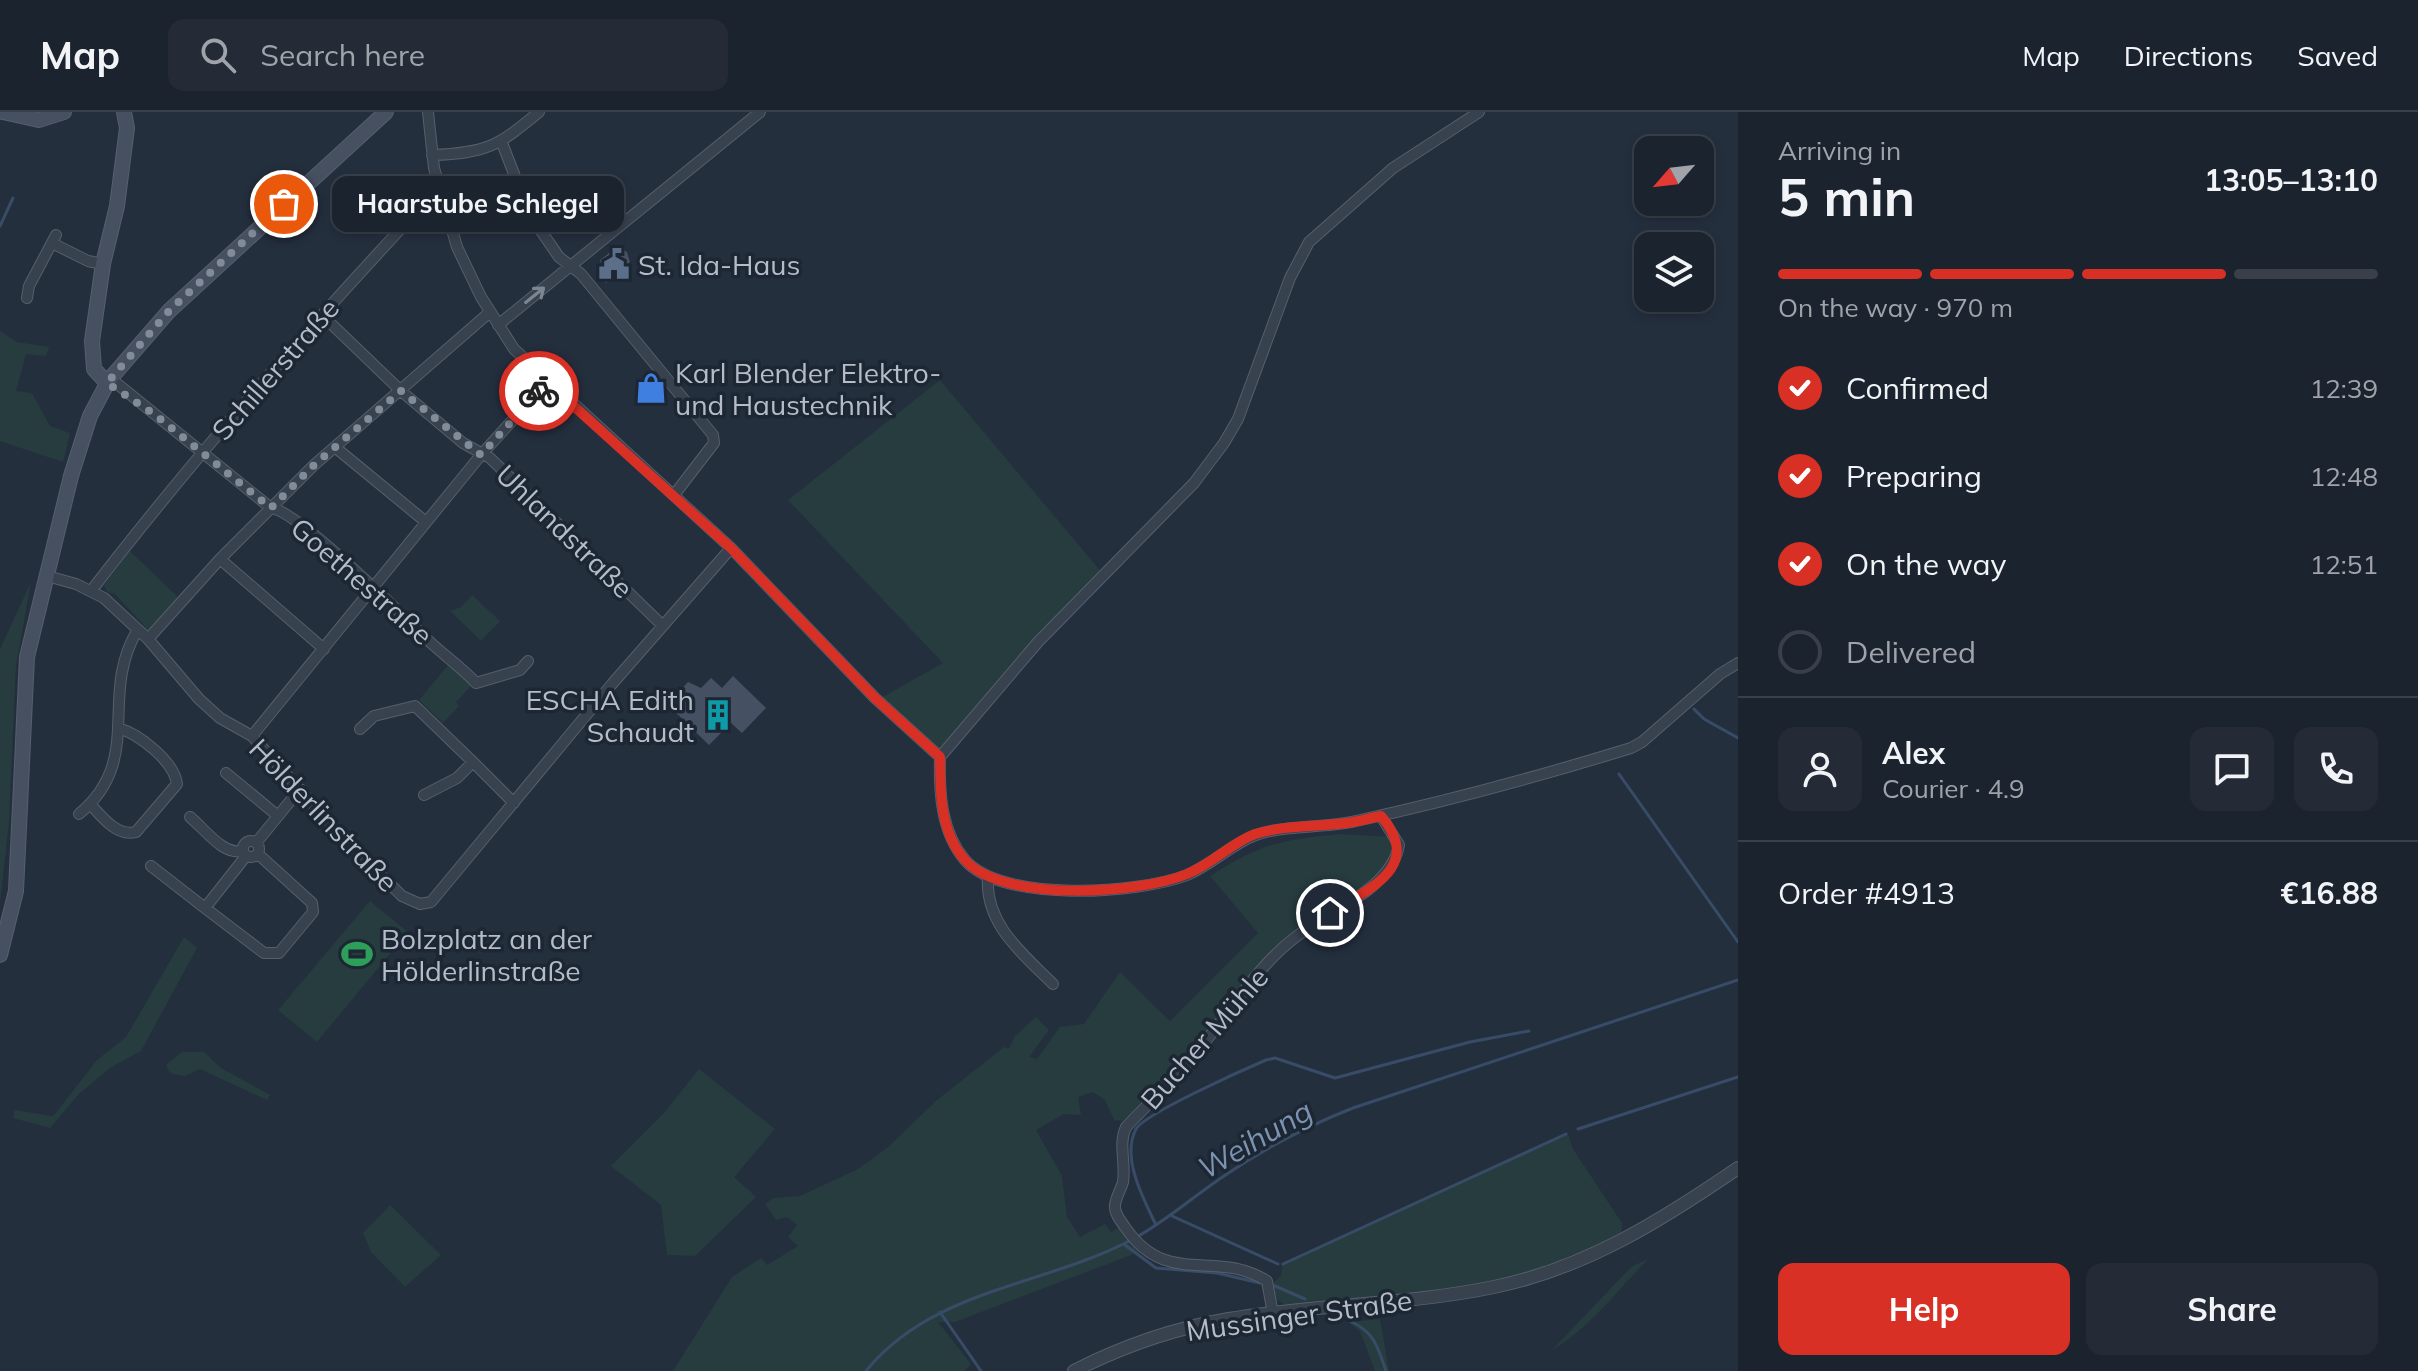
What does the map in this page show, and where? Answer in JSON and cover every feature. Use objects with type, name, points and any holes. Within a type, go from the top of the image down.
[{"type":"main road","points":[[2,113],[39,120],[64,112]]},
{"type":"main road","points":[[109,381],[97,374],[94,356],[103,264],[127,128],[124,112]]},
{"type":"main road","points":[[0,955],[16,891],[27,657],[90,416],[125,359],[198,284],[386,112]]},
{"type":"main road","points":[[94,356],[107,364],[125,359]]},
{"type":"street","points":[[428,112],[441,199],[457,247],[490,312],[522,358],[731,548],[875,698],[940,757]]},
{"type":"street","points":[[432,155],[455,154],[502,143],[539,112]]},
{"type":"street","points":[[498,325],[760,112]]},
{"type":"street","points":[[1479,112],[1393,168],[1309,242],[1290,278],[1238,419],[1213,459],[1194,483],[1038,642],[940,757],[941,799],[950,834],[968,863],[988,876],[1065,892],[1157,882],[1185,875],[1254,835],[1381,816],[1527,779],[1631,748],[1642,742],[1720,674],[1738,663]]},
{"type":"street","points":[[502,143],[530,215],[559,257],[571,265],[713,435],[714,443],[674,495]]},
{"type":"street","name":"Schillerstraße","points":[[91,591],[202,453],[322,315],[421,207],[441,199]]},
{"type":"street","points":[[27,298],[29,286],[54,239],[88,261],[103,264]]},
{"type":"street","points":[[148,639],[271,508],[490,312]]},
{"type":"street","name":"Uhlandstraße","points":[[322,315],[401,391],[481,455],[490,458],[662,625]]},
{"type":"street","name":"Goethestraße","points":[[109,381],[271,508],[278,508],[374,587],[476,683],[520,670],[528,661]]},
{"type":"street","points":[[252,736],[481,455],[547,382]]},
{"type":"street","points":[[336,448],[426,522]]},
{"type":"street","points":[[360,729],[374,716],[415,706],[514,803],[662,625],[731,548]]},
{"type":"street","points":[[220,559],[324,649]]},
{"type":"street","name":"Hölderlinstraße","points":[[47,576],[104,598],[148,639],[199,699],[220,718],[252,736],[345,840],[402,896],[420,904],[431,902],[514,803]]},
{"type":"street","points":[[79,814],[91,805],[114,769],[118,692],[125,652],[137,631]]},
{"type":"street","points":[[91,805],[118,831],[136,832],[177,784],[172,770],[137,735],[118,728]]},
{"type":"street","points":[[424,795],[457,778],[473,762]]},
{"type":"street","points":[[226,773],[278,816]]},
{"type":"street","points":[[205,908],[300,789]]},
{"type":"street","name":"Bucher Mühle","points":[[1273,1314],[1267,1281],[1253,1272],[1166,1262],[1139,1247],[1114,1206],[1123,1183],[1121,1137],[1126,1127],[1182,1069],[1272,959],[1295,937],[1384,876],[1398,855],[1399,845],[1381,816]]},
{"type":"street","points":[[151,866],[264,953],[279,953],[313,912],[312,903],[251,851],[234,853],[217,844],[213,835],[190,817]]},
{"type":"street","points":[[988,876],[992,910],[1003,932],[1053,984]]},
{"type":"street","name":"Mussinger Straße","points":[[1074,1371],[1170,1332],[1231,1318],[1447,1295],[1529,1278],[1573,1264],[1631,1237],[1676,1211],[1738,1168]]},
{"type":"green space","points":[[0,331],[17,342],[49,347],[46,356],[26,354],[16,391],[32,393],[50,426],[70,433],[63,462],[0,441]]},
{"type":"green space","points":[[940,380],[1103,574],[941,752],[879,699],[943,663],[788,500]]},
{"type":"green space","points":[[130,551],[180,599],[148,630],[115,594],[107,592],[104,585]]},
{"type":"green space","points":[[31,582],[16,666],[9,822],[0,903],[0,649]]},
{"type":"green space","points":[[472,595],[500,621],[481,641],[450,611],[461,607]]},
{"type":"green space","points":[[449,664],[472,685],[456,702],[459,706],[443,723],[419,700]]},
{"type":"green space","points":[[1339,834],[1392,837],[1396,848],[1394,859],[1375,879],[1303,928],[1140,1109],[1122,1121],[1114,1120],[1105,1100],[1093,1092],[1078,1097],[1081,1115],[1064,1114],[1036,1130],[1062,1176],[1067,1217],[1080,1237],[1105,1224],[1111,1232],[1120,1227],[1139,1252],[955,1322],[938,1322],[971,1364],[964,1371],[673,1371],[732,1277],[761,1258],[767,1265],[798,1246],[788,1237],[797,1225],[787,1217],[776,1220],[765,1204],[773,1198],[800,1196],[858,1169],[888,1147],[937,1100],[1004,1047],[1009,1049],[1015,1036],[1036,1017],[1049,1030],[1029,1057],[1037,1059],[1060,1027],[1084,1024],[1120,972],[1170,1021],[1258,933],[1210,876],[1271,845]]},
{"type":"green space","name":"Bolzplatz an der Hölderlinstraße","points":[[370,901],[408,932],[317,1042],[278,1010]]},
{"type":"green space","points":[[184,937],[197,948],[141,1051],[110,1068],[79,1094],[50,1128],[13,1118],[15,1110],[55,1114],[97,1060],[126,1037]]},
{"type":"green space","points":[[182,1052],[204,1052],[221,1068],[270,1095],[267,1100],[200,1069],[185,1076],[170,1073],[166,1065]]},
{"type":"green space","points":[[699,1069],[775,1129],[734,1177],[756,1197],[695,1256],[667,1255],[661,1205],[611,1166],[664,1113]]},
{"type":"green space","points":[[1568,1134],[1573,1149],[1622,1223],[1621,1238],[1538,1271],[1469,1288],[1289,1307],[1277,1300],[1272,1284],[1281,1276],[1282,1265]]},
{"type":"green space","points":[[390,1205],[441,1255],[405,1287],[371,1252],[363,1233]]},
{"type":"green space","points":[[1648,1259],[1591,1320],[1552,1350],[1631,1267]]},
{"type":"green space","points":[[1380,1319],[1389,1371],[1375,1371],[1360,1331],[1348,1322]]},
{"type":"building","name":"St. Ida-Haus","points":[[618,246],[627,252],[630,262],[606,283],[597,271],[602,267],[600,260]]},
{"type":"building","name":"ESCHA Edith Schaudt","points":[[733,676],[766,708],[742,733],[731,723],[709,745],[667,704],[688,682],[701,688],[711,678],[722,688]]},
{"type":"waterway","points":[[0,226],[13,198]]},
{"type":"waterway","points":[[1694,709],[1704,719],[1738,738]]},
{"type":"waterway","points":[[1619,774],[1738,942]]},
{"type":"waterway","name":"Weihung","points":[[866,1371],[893,1343],[924,1322],[957,1305],[1101,1254],[1135,1238],[1239,1166],[1319,1122],[1738,980]]},
{"type":"waterway","points":[[1155,1223],[1135,1177],[1132,1140],[1143,1122],[1175,1103],[1238,1072],[1275,1058],[1335,1078],[1470,1042],[1529,1031]]},
{"type":"waterway","points":[[1578,1129],[1738,1077]]},
{"type":"waterway","points":[[1283,1264],[1566,1134]]},
{"type":"waterway","points":[[1172,1216],[1278,1264]]},
{"type":"waterway","points":[[1125,1245],[1156,1268],[1217,1273],[1260,1283]]},
{"type":"waterway","points":[[1275,1286],[1305,1299]]},
{"type":"waterway","points":[[940,1312],[981,1371]]},
{"type":"waterway","points":[[1352,1322],[1371,1336],[1386,1371]]},
{"type":"way so far","points":[[284,204],[169,311],[107,383],[122,390],[154,414],[271,508],[314,465],[401,391],[481,455],[539,391]]},
{"type":"place","name":"Haarstube Schlegel","points":[[284,204]]},
{"type":"place","name":"St. Ida-Haus","points":[[614,264]]},
{"type":"place","name":"Karl Blender Elektro- und Haustechnik","points":[[651,388]]},
{"type":"place","name":"ESCHA Edith Schaudt","points":[[718,715]]},
{"type":"place","name":"Bolzplatz an der Hölderlinstraße","points":[[357,954]]},
{"type":"route","points":[[539,391],[547,382],[588,417],[731,548],[875,698],[940,757],[943,814],[950,834],[968,863],[988,876],[1003,881],[1048,890],[1085,891],[1157,882],[1185,875],[1254,835],[1381,816],[1396,835],[1398,855],[1373,886],[1330,913]]}]
